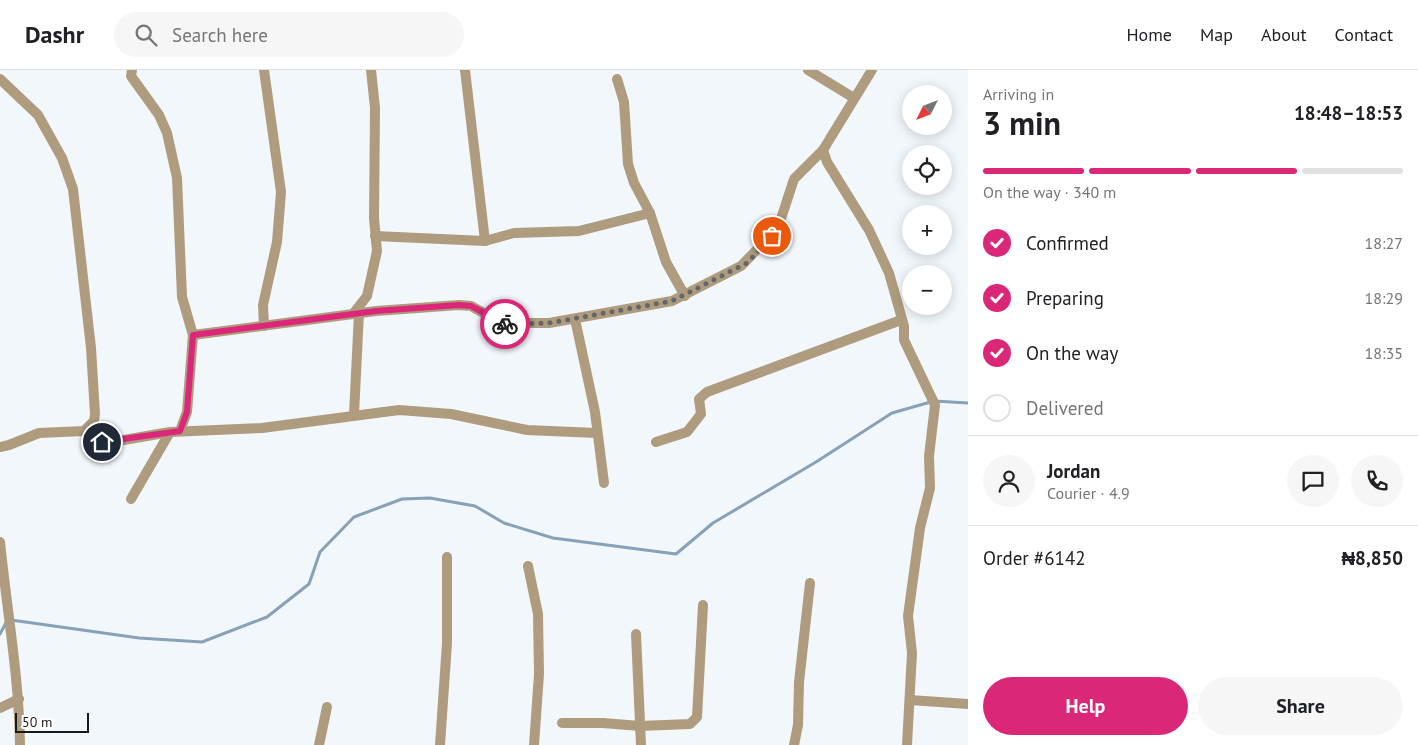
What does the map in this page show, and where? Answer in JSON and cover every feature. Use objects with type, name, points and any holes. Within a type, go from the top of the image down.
[{"type":"street","points":[[131,499],[187,412],[193,335],[182,297],[177,178],[172,153],[159,115],[132,76],[132,70]]},
{"type":"street","points":[[264,70],[280,192],[277,242],[263,305],[264,326]]},
{"type":"street","points":[[354,414],[356,314],[368,296],[377,251],[375,236],[375,108],[372,70]]},
{"type":"street","points":[[465,70],[485,240]]},
{"type":"street","points":[[808,70],[854,98]]},
{"type":"street","points":[[193,335],[376,311],[459,305],[471,306],[502,323],[510,325],[549,323],[672,301],[685,296],[747,263],[766,243],[778,228],[794,179],[823,150],[872,70]]},
{"type":"street","points":[[0,79],[38,115],[62,158],[73,189],[91,348],[95,414],[94,421],[84,431]]},
{"type":"street","points":[[617,79],[624,102],[628,164],[634,183],[650,213],[666,262],[685,296]]},
{"type":"street","points":[[823,150],[827,162],[869,230],[886,264],[895,288],[904,340],[931,393],[936,415],[930,451],[930,493],[920,528],[908,616],[912,644],[907,745]]},
{"type":"street","points":[[375,236],[485,240],[521,232],[560,234],[579,232],[650,213]]},
{"type":"street","points":[[368,296],[376,311]]},
{"type":"street","points":[[575,319],[595,412],[604,483]]},
{"type":"street","points":[[656,442],[687,432],[701,414],[699,399],[707,392],[901,320]]},
{"type":"street","points":[[0,450],[39,433],[84,431],[102,442],[107,442],[175,431],[221,431],[262,428],[354,414],[400,410],[451,414],[527,430],[597,433]]},
{"type":"street","points":[[0,542],[19,699],[20,745]]},
{"type":"street","points":[[440,745],[447,643],[447,557]]},
{"type":"street","points":[[528,566],[538,614],[538,703],[534,745]]},
{"type":"street","points":[[794,745],[798,725],[799,682],[810,583]]},
{"type":"street","points":[[562,723],[603,723],[640,726],[690,724],[697,717],[703,605]]},
{"type":"street","points":[[636,634],[641,745]]},
{"type":"street","points":[[0,708],[19,699]]},
{"type":"street","points":[[910,700],[968,704]]},
{"type":"street","points":[[319,745],[327,708]]},
{"type":"waterway","points":[[11,620],[139,638],[202,642],[267,617],[309,584],[320,552],[354,517],[402,499],[430,498],[475,506],[504,523],[553,538],[676,554],[713,523],[816,462],[892,413],[934,401],[968,403]]},
{"type":"waterway","points":[[0,634],[7,621]]},
{"type":"way so far","points":[[505,324],[549,323],[672,301],[747,263],[772,236]]},
{"type":"route","points":[[102,442],[180,431],[187,412],[193,335],[376,311],[459,305],[471,306],[505,324]]}]
